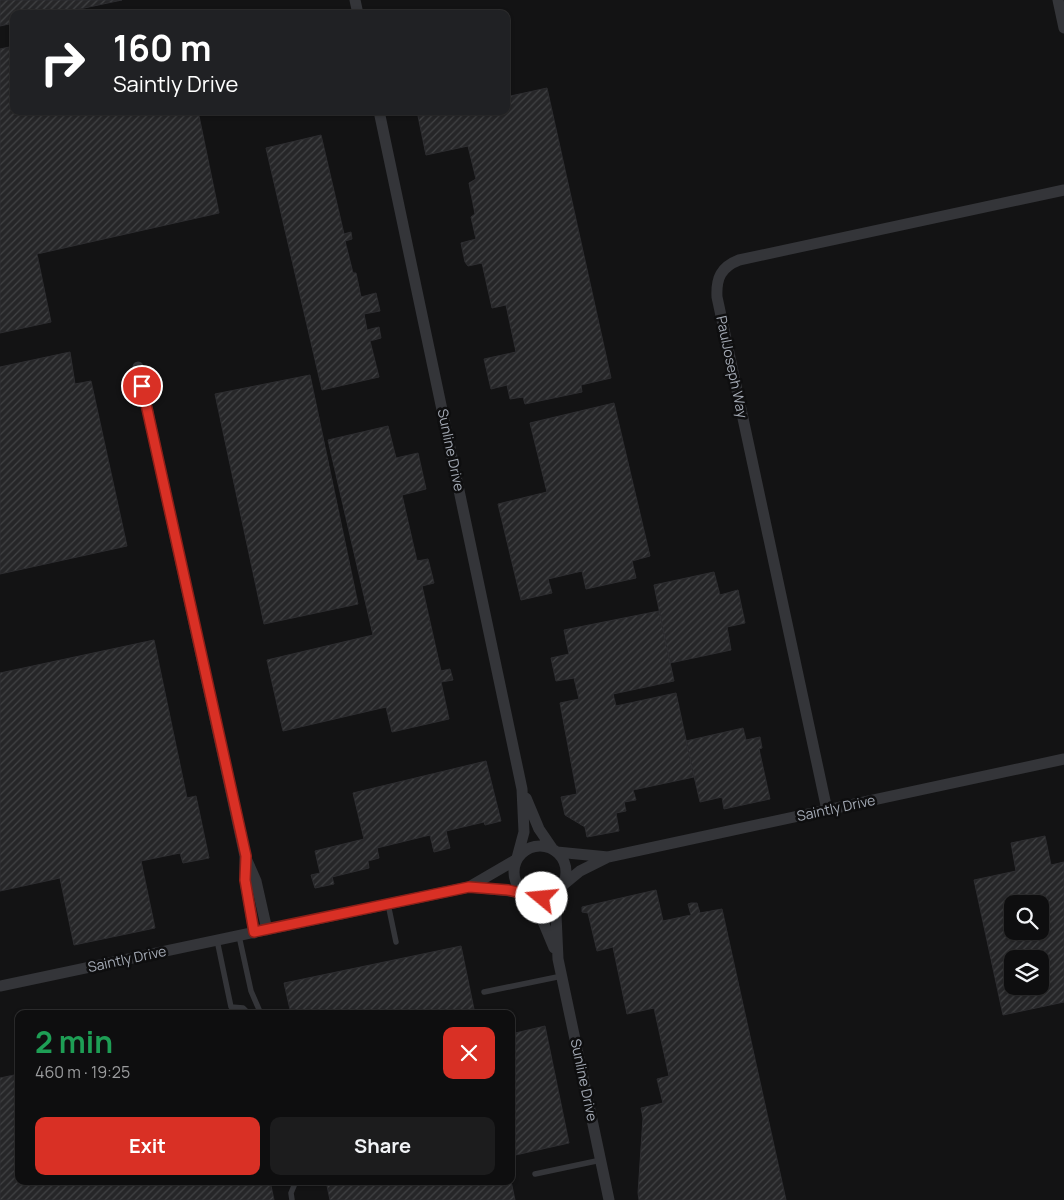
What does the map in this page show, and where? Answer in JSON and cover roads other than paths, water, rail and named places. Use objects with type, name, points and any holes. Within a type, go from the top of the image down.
[{"type":"street","points":[[1058,0],[1064,28]]},
{"type":"street","name":"Sunline Drive","points":[[380,115],[522,789],[524,832],[517,858]]},
{"type":"street","name":"PaulJoseph Way","points":[[827,810],[717,297],[716,283],[721,272],[728,264],[739,260],[1064,190]]},
{"type":"street","points":[[138,367],[246,856],[256,881],[267,930]]},
{"type":"street","name":"Saintly Drive","points":[[560,889],[580,871],[608,857],[1064,759]]},
{"type":"street","name":"Sunline Drive","points":[[522,789],[539,829],[555,850]]},
{"type":"street","points":[[536,846],[555,850],[566,865],[566,876],[560,889],[542,898],[524,893],[514,876],[517,858],[525,850],[536,846]]},
{"type":"street","name":"Saintly Drive","points":[[555,850],[608,857]]},
{"type":"street","points":[[246,856],[245,880],[254,932]]},
{"type":"street","name":"Saintly Drive","points":[[469,887],[517,858]]},
{"type":"street","name":"Saintly Drive","points":[[0,986],[469,887],[524,893]]},
{"type":"street","name":"Sunline Drive","points":[[558,959],[556,915],[560,889]]},
{"type":"street","name":"Sunline Drive","points":[[524,893],[539,912],[558,959],[609,1200]]},
{"type":"lane","points":[[388,904],[396,942]]},
{"type":"lane","points":[[240,936],[250,991],[258,1010]]},
{"type":"lane","points":[[217,940],[231,1008],[243,1008],[245,1010]]},
{"type":"lane","points":[[484,992],[562,976]]},
{"type":"lane","points":[[535,1174],[601,1160]]},
{"type":"lane","points":[[292,1200],[291,1193],[294,1185]]}]
